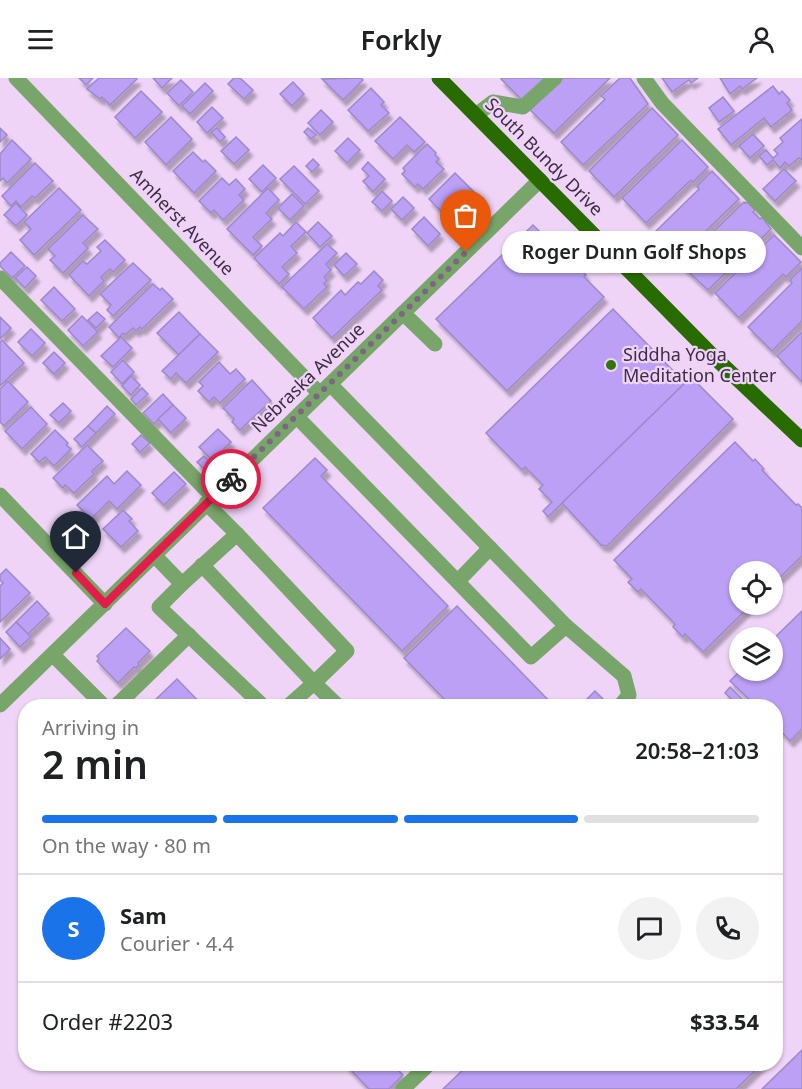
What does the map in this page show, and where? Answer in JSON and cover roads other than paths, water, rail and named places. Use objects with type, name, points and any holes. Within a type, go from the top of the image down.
[{"type":"main road","name":"South Bundy Drive","points":[[439,78],[711,354],[799,433]]},
{"type":"street","name":"Amherst Avenue","points":[[16,78],[566,626],[624,676],[629,695],[626,699]]},
{"type":"street","points":[[476,115],[493,102],[523,107],[555,78]]},
{"type":"street","points":[[644,78],[662,103],[802,248]]},
{"type":"street","name":"Nebraska Avenue","points":[[0,705],[540,180]]},
{"type":"street","points":[[0,278],[210,500],[237,534],[347,651],[296,699]]},
{"type":"street","points":[[403,313],[435,344]]},
{"type":"street","points":[[297,417],[531,657],[566,626]]},
{"type":"street","points":[[0,495],[105,604]]},
{"type":"street","points":[[237,534],[159,607],[256,699]]},
{"type":"street","points":[[458,581],[490,548]]},
{"type":"street","points":[[154,555],[182,584]]},
{"type":"street","points":[[202,565],[331,699]]},
{"type":"street","points":[[123,699],[189,635]]},
{"type":"street","points":[[52,655],[97,699]]},
{"type":"street","points":[[403,1089],[417,1071]]},
{"type":"place","name":"Roger Dunn Golf Shops","points":[[466,252]]},
{"type":"place","name":"Siddha Yoga Meditation Center","points":[[611,365]]}]
